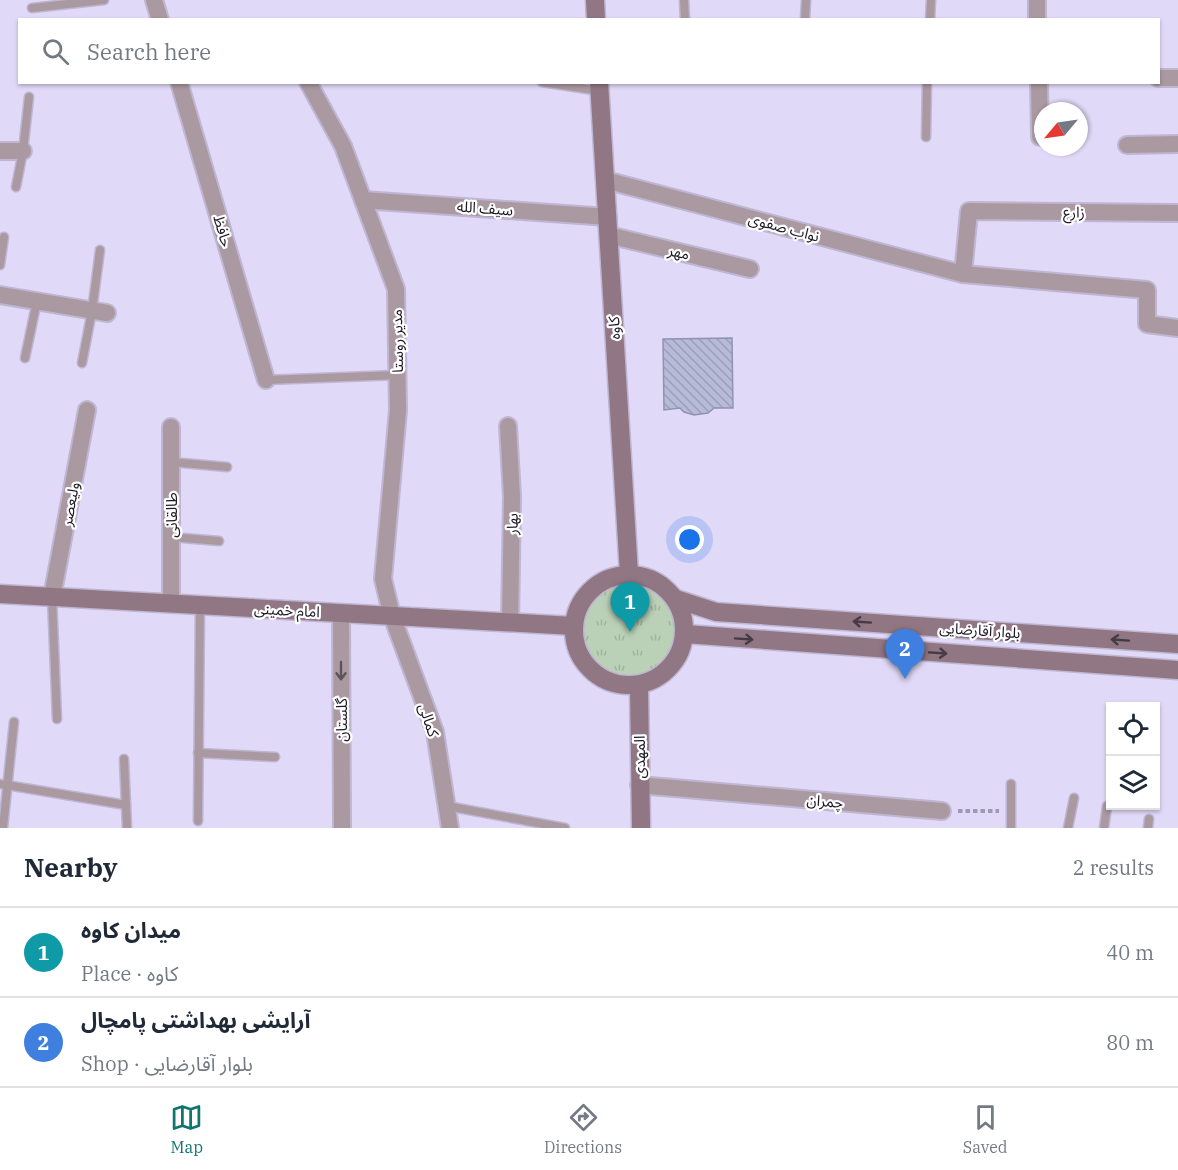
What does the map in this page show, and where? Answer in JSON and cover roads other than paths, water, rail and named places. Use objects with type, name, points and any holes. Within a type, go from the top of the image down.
[{"type":"street","points":[[154,0],[159,18]]},
{"type":"street","points":[[594,0],[596,18]]},
{"type":"street","points":[[1037,0],[1037,18]]},
{"type":"street","points":[[1160,78],[1178,78]]},
{"type":"street","name":"حافظ","points":[[180,84],[266,380]]},
{"type":"street","name":"مدیر روستا","points":[[309,84],[343,146],[396,289],[398,410],[384,579],[392,616]]},
{"type":"street","points":[[1039,84],[1039,102]]},
{"type":"street","name":"کاوه","points":[[600,87],[629,574]]},
{"type":"street","points":[[1127,145],[1178,144]]},
{"type":"street","points":[[0,151],[23,151]]},
{"type":"street","name":"نواب صفوی","points":[[605,180],[963,273],[1147,290],[1147,324],[1178,328]]},
{"type":"street","name":"سیف الله","points":[[363,200],[608,217]]},
{"type":"street","name":"زارع","points":[[963,273],[969,211],[1178,213]]},
{"type":"street","name":"مهر","points":[[608,236],[750,269]]},
{"type":"street","points":[[0,295],[99,312]]},
{"type":"street","name":"ولیعصر","points":[[52,597],[87,410]]},
{"type":"street","name":"بهار","points":[[508,426],[512,496],[510,623]]},
{"type":"street","name":"طالقانی","points":[[171,427],[171,604]]},
{"type":"street","points":[[629,574],[647,577],[663,586],[676,599],[683,616],[685,634],[681,652],[671,668],[656,679],[639,685],[623,686],[606,681],[592,672],[582,659],[575,643],[576,613],[582,600],[602,581],[629,574]]},
{"type":"street","name":"امام خمینی","points":[[0,594],[574,626]]},
{"type":"street","name":"بلوار آقارضایی","points":[[676,599],[716,612],[1178,644]]},
{"type":"street","name":"گلستان","points":[[341,613],[342,828]]},
{"type":"street","name":"کمالی","points":[[392,616],[435,732],[450,828]]},
{"type":"street","name":"بلوار آقارضایی","points":[[685,634],[1178,670]]},
{"type":"street","name":"المهدی","points":[[639,685],[641,828]]},
{"type":"street","name":"چمران","points":[[639,785],[942,811]]},
{"type":"lane","points":[[32,8],[105,0]]},
{"type":"lane","points":[[684,0],[685,18]]},
{"type":"lane","points":[[805,18],[806,0]]},
{"type":"lane","points":[[930,18],[931,0]]},
{"type":"lane","points":[[565,84],[600,87]]},
{"type":"lane","points":[[926,137],[927,84]]},
{"type":"lane","points":[[16,187],[23,151],[29,96]]},
{"type":"lane","points":[[0,265],[4,237]]},
{"type":"lane","points":[[81,363],[99,312],[100,250]]},
{"type":"lane","points":[[25,357],[37,300]]},
{"type":"lane","points":[[266,380],[398,375]]},
{"type":"lane","points":[[171,462],[227,467]]},
{"type":"lane","points":[[171,537],[219,541]]},
{"type":"lane","points":[[52,597],[57,719]]},
{"type":"lane","points":[[198,821],[200,605]]},
{"type":"lane","points":[[3,828],[3,785],[14,722]]},
{"type":"lane","points":[[198,753],[275,757]]},
{"type":"lane","points":[[124,759],[127,828]]},
{"type":"lane","points":[[1011,784],[1011,828]]},
{"type":"lane","points":[[3,785],[126,805]]},
{"type":"lane","points":[[1068,828],[1074,798]]},
{"type":"lane","points":[[447,806],[565,828]]},
{"type":"lane","points":[[1104,828],[1106,810]]},
{"type":"place","name":"میدان کاوه","points":[[630,632]]},
{"type":"place","name":"آرایشی بهداشتی پامچال","points":[[905,679]]}]
